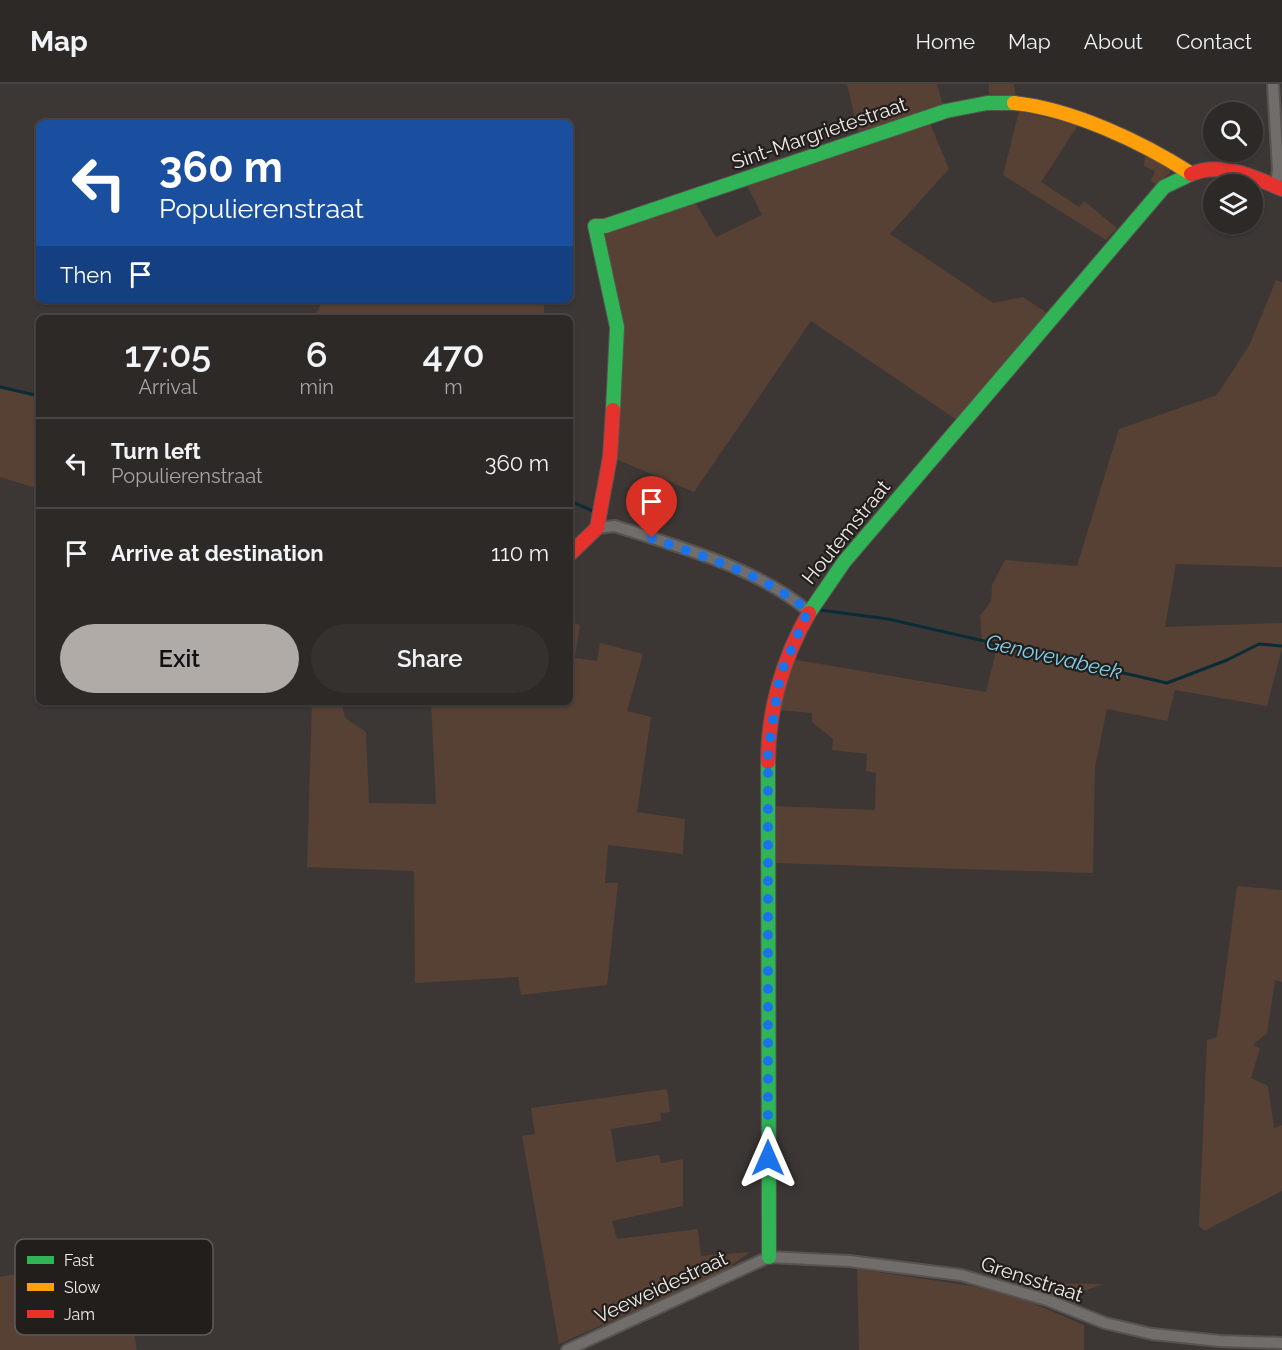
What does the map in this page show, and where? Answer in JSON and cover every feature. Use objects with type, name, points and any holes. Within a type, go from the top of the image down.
[{"type":"street","points":[[1273,84],[1279,188]]},
{"type":"street","name":"Sint-Margrietestraat","points":[[597,528],[610,458],[617,327],[595,226],[606,226],[946,111],[977,104],[1002,102],[1030,106],[1073,118],[1173,160],[1190,173]]},
{"type":"street","name":"Houtemstraat","points":[[769,1257],[768,752],[780,675],[808,611],[844,562],[1164,187],[1190,173],[1214,168],[1244,172],[1279,188]]},
{"type":"street","points":[[573,553],[597,528],[615,526],[735,569],[786,593],[808,611]]},
{"type":"street","name":"Grensstraat","points":[[769,1257],[849,1261],[961,1275],[1038,1297],[1105,1323],[1152,1334],[1208,1340],[1282,1343]]},
{"type":"street","name":"Veeweidestraat","points":[[567,1350],[769,1257]]},
{"type":"shaded area","points":[[847,84],[937,84],[943,105],[859,135]]},
{"type":"shaded area","points":[[989,84],[1014,84],[1016,98],[989,96]]},
{"type":"shaded area","points":[[1019,111],[1078,125],[1041,182],[1079,207],[1084,201],[1117,228],[1106,240],[1003,175]]},
{"type":"shaded area","points":[[929,121],[949,169],[890,234],[993,303],[1023,297],[1047,313],[957,420],[811,321],[694,492],[616,459],[623,352],[602,235],[606,231],[694,201],[716,237],[762,215],[746,183]]},
{"type":"shaded area","points":[[1145,156],[1170,168],[1170,173],[1156,184],[1151,181],[1155,171],[1144,166]]},
{"type":"shaded area","points":[[1276,280],[1282,282],[1282,567],[1176,564],[1165,627],[1282,623],[1282,649],[1267,706],[1175,690],[1167,721],[1107,709],[1095,767],[1093,873],[775,863],[773,806],[875,810],[876,773],[866,771],[867,754],[832,750],[833,739],[812,722],[812,713],[777,710],[791,659],[986,692],[997,647],[982,643],[980,616],[991,601],[992,585],[1005,560],[1077,566],[1119,429],[1217,395],[1250,344]]},
{"type":"shaded area","points":[[322,303],[545,303],[543,315],[316,315]]},
{"type":"shaded area","points":[[0,386],[36,395],[36,488],[0,477]]},
{"type":"shaded area","points":[[573,623],[580,625],[575,658],[597,661],[600,643],[643,654],[627,711],[651,717],[637,812],[685,819],[683,854],[608,845],[605,883],[618,883],[607,985],[521,995],[518,977],[415,983],[414,871],[307,867],[312,705],[342,705],[345,718],[366,732],[369,803],[436,804],[431,705],[573,705]]},
{"type":"shaded area","points":[[1237,886],[1282,890],[1282,982],[1275,980],[1267,1033],[1253,1045],[1260,1048],[1251,1078],[1268,1086],[1274,1128],[1282,1125],[1282,1191],[1204,1231],[1199,1225],[1207,1040],[1217,1037]]},
{"type":"shaded area","points":[[667,1089],[670,1112],[660,1113],[661,1121],[611,1129],[616,1162],[659,1155],[661,1163],[683,1159],[683,1206],[612,1221],[617,1239],[698,1229],[701,1256],[750,1252],[724,1271],[559,1344],[522,1136],[535,1134],[531,1108]]},
{"type":"shaded area","points":[[857,1269],[972,1286],[1028,1301],[1084,1325],[1084,1350],[859,1350]]},
{"type":"shaded area","points":[[15,1274],[15,1335],[134,1335],[137,1350],[0,1350],[0,1277]]},
{"type":"shaded area","points":[[1010,1283],[1104,1284],[1080,1292],[1075,1307]]},
{"type":"waterway","name":"Genovevabeek","points":[[0,387],[36,395]]},
{"type":"waterway","name":"Genovevabeek","points":[[573,502],[593,511]]},
{"type":"waterway","name":"Genovevabeek","points":[[820,610],[888,619],[1167,683],[1227,660],[1259,644],[1282,646]]},
{"type":"traffic: fast","points":[[613,410],[617,327],[595,226],[605,226],[946,111],[987,103],[1014,103]]},
{"type":"traffic: fast","points":[[809,613],[844,562],[1164,187],[1191,174]]},
{"type":"traffic: fast","points":[[768,762],[769,1257]]},
{"type":"traffic: slow","points":[[1014,103],[1059,112],[1106,129],[1129,139],[1190,173]]},
{"type":"traffic: jam","points":[[1191,174],[1203,170],[1226,170],[1238,172],[1282,189]]},
{"type":"traffic: jam","points":[[573,551],[597,528],[610,457],[613,410]]},
{"type":"traffic: jam","points":[[768,762],[771,723],[779,685],[792,648],[809,613]]},
{"type":"route","points":[[652,538],[767,582],[786,593],[808,611],[793,639],[780,675],[770,725],[768,752],[768,1158]]}]
